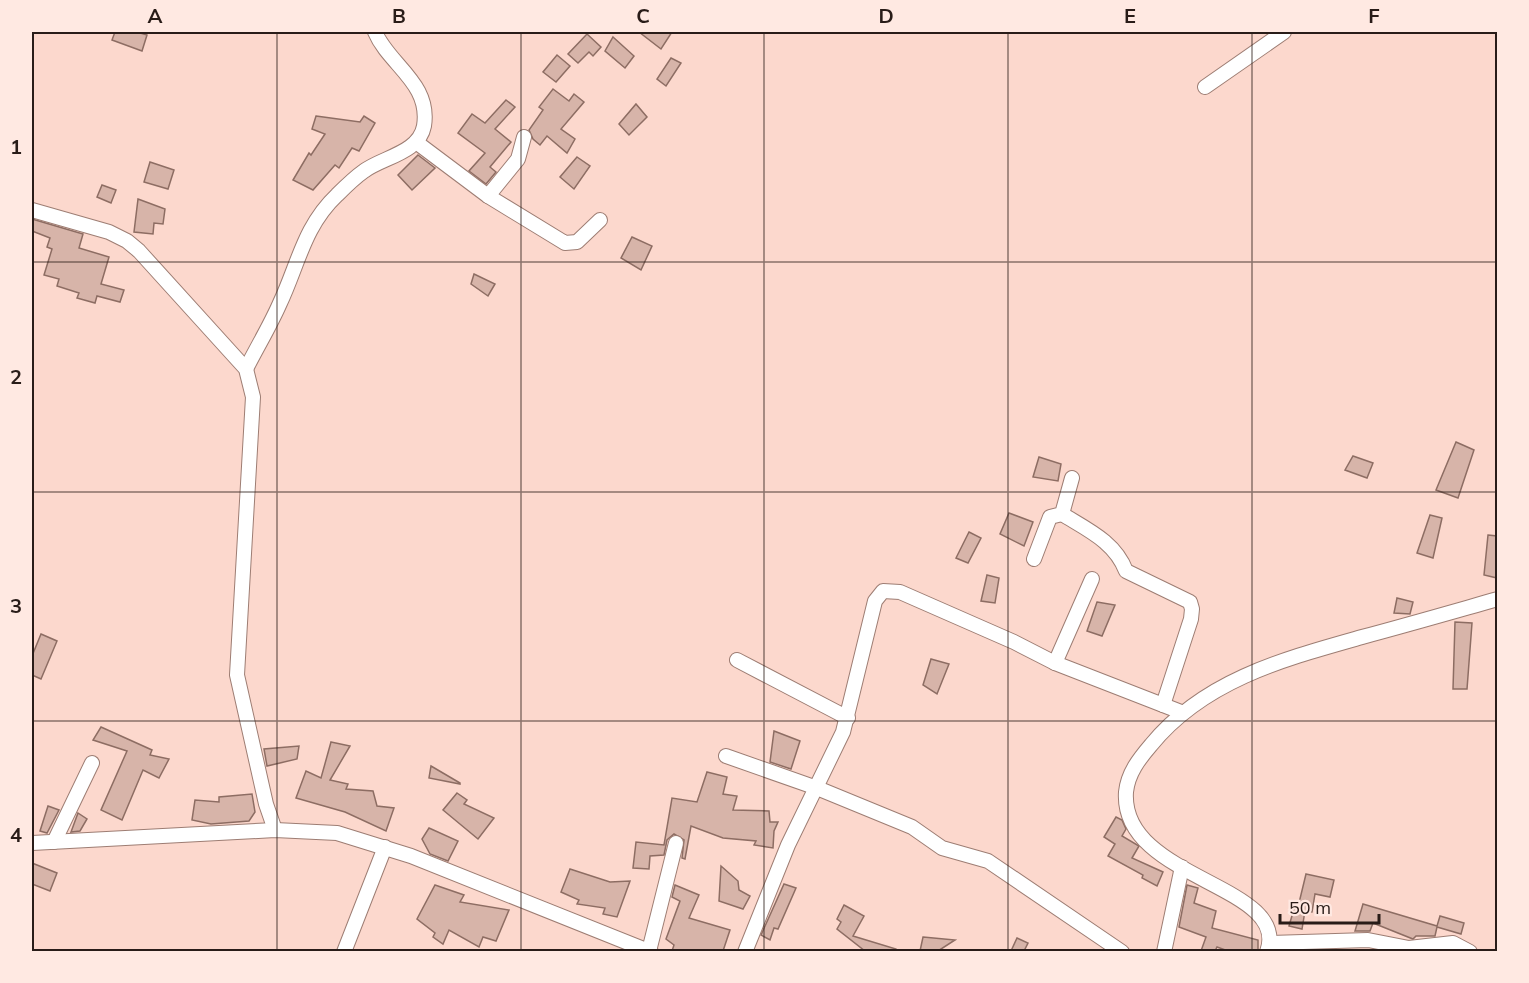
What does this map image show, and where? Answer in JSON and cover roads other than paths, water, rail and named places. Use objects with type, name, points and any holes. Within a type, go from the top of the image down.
[{"type":"street","points":[[246,369],[280,303],[299,251],[318,215],[365,170],[416,142],[423,127],[424,117],[416,84],[387,52],[375,32]]},
{"type":"street","points":[[1205,87],[1284,32]]},
{"type":"street","points":[[488,196],[518,159],[524,137]]},
{"type":"street","points":[[416,142],[488,196],[565,243],[577,242],[600,220]]},
{"type":"street","points":[[32,210],[89,226],[127,241],[182,294],[246,369],[253,397],[237,675],[266,804],[275,830]]},
{"type":"street","points":[[1062,514],[1072,478]]},
{"type":"street","points":[[1034,559],[1050,517],[1062,514],[1101,538],[1120,554],[1126,571],[1190,602],[1191,619],[1163,705]]},
{"type":"street","points":[[1055,663],[1092,579]]},
{"type":"street","points":[[745,951],[788,845],[817,788],[848,718],[876,601],[883,591],[900,592],[1014,642],[1055,663],[1181,712]]},
{"type":"street","points":[[1470,951],[1453,943],[1408,948],[1368,940],[1269,947],[1270,931],[1263,916],[1144,841],[1132,819],[1126,794],[1135,765],[1181,712],[1230,682],[1287,659],[1497,599]]},
{"type":"street","points":[[737,660],[848,718]]},
{"type":"street","points":[[726,756],[817,788],[912,828],[942,848],[988,861],[1122,951]]},
{"type":"street","points":[[54,842],[92,763]]},
{"type":"street","points":[[32,843],[275,830],[320,831],[385,847],[650,951],[676,843]]},
{"type":"street","points":[[344,951],[385,847]]},
{"type":"street","points":[[1164,951],[1182,867]]}]
